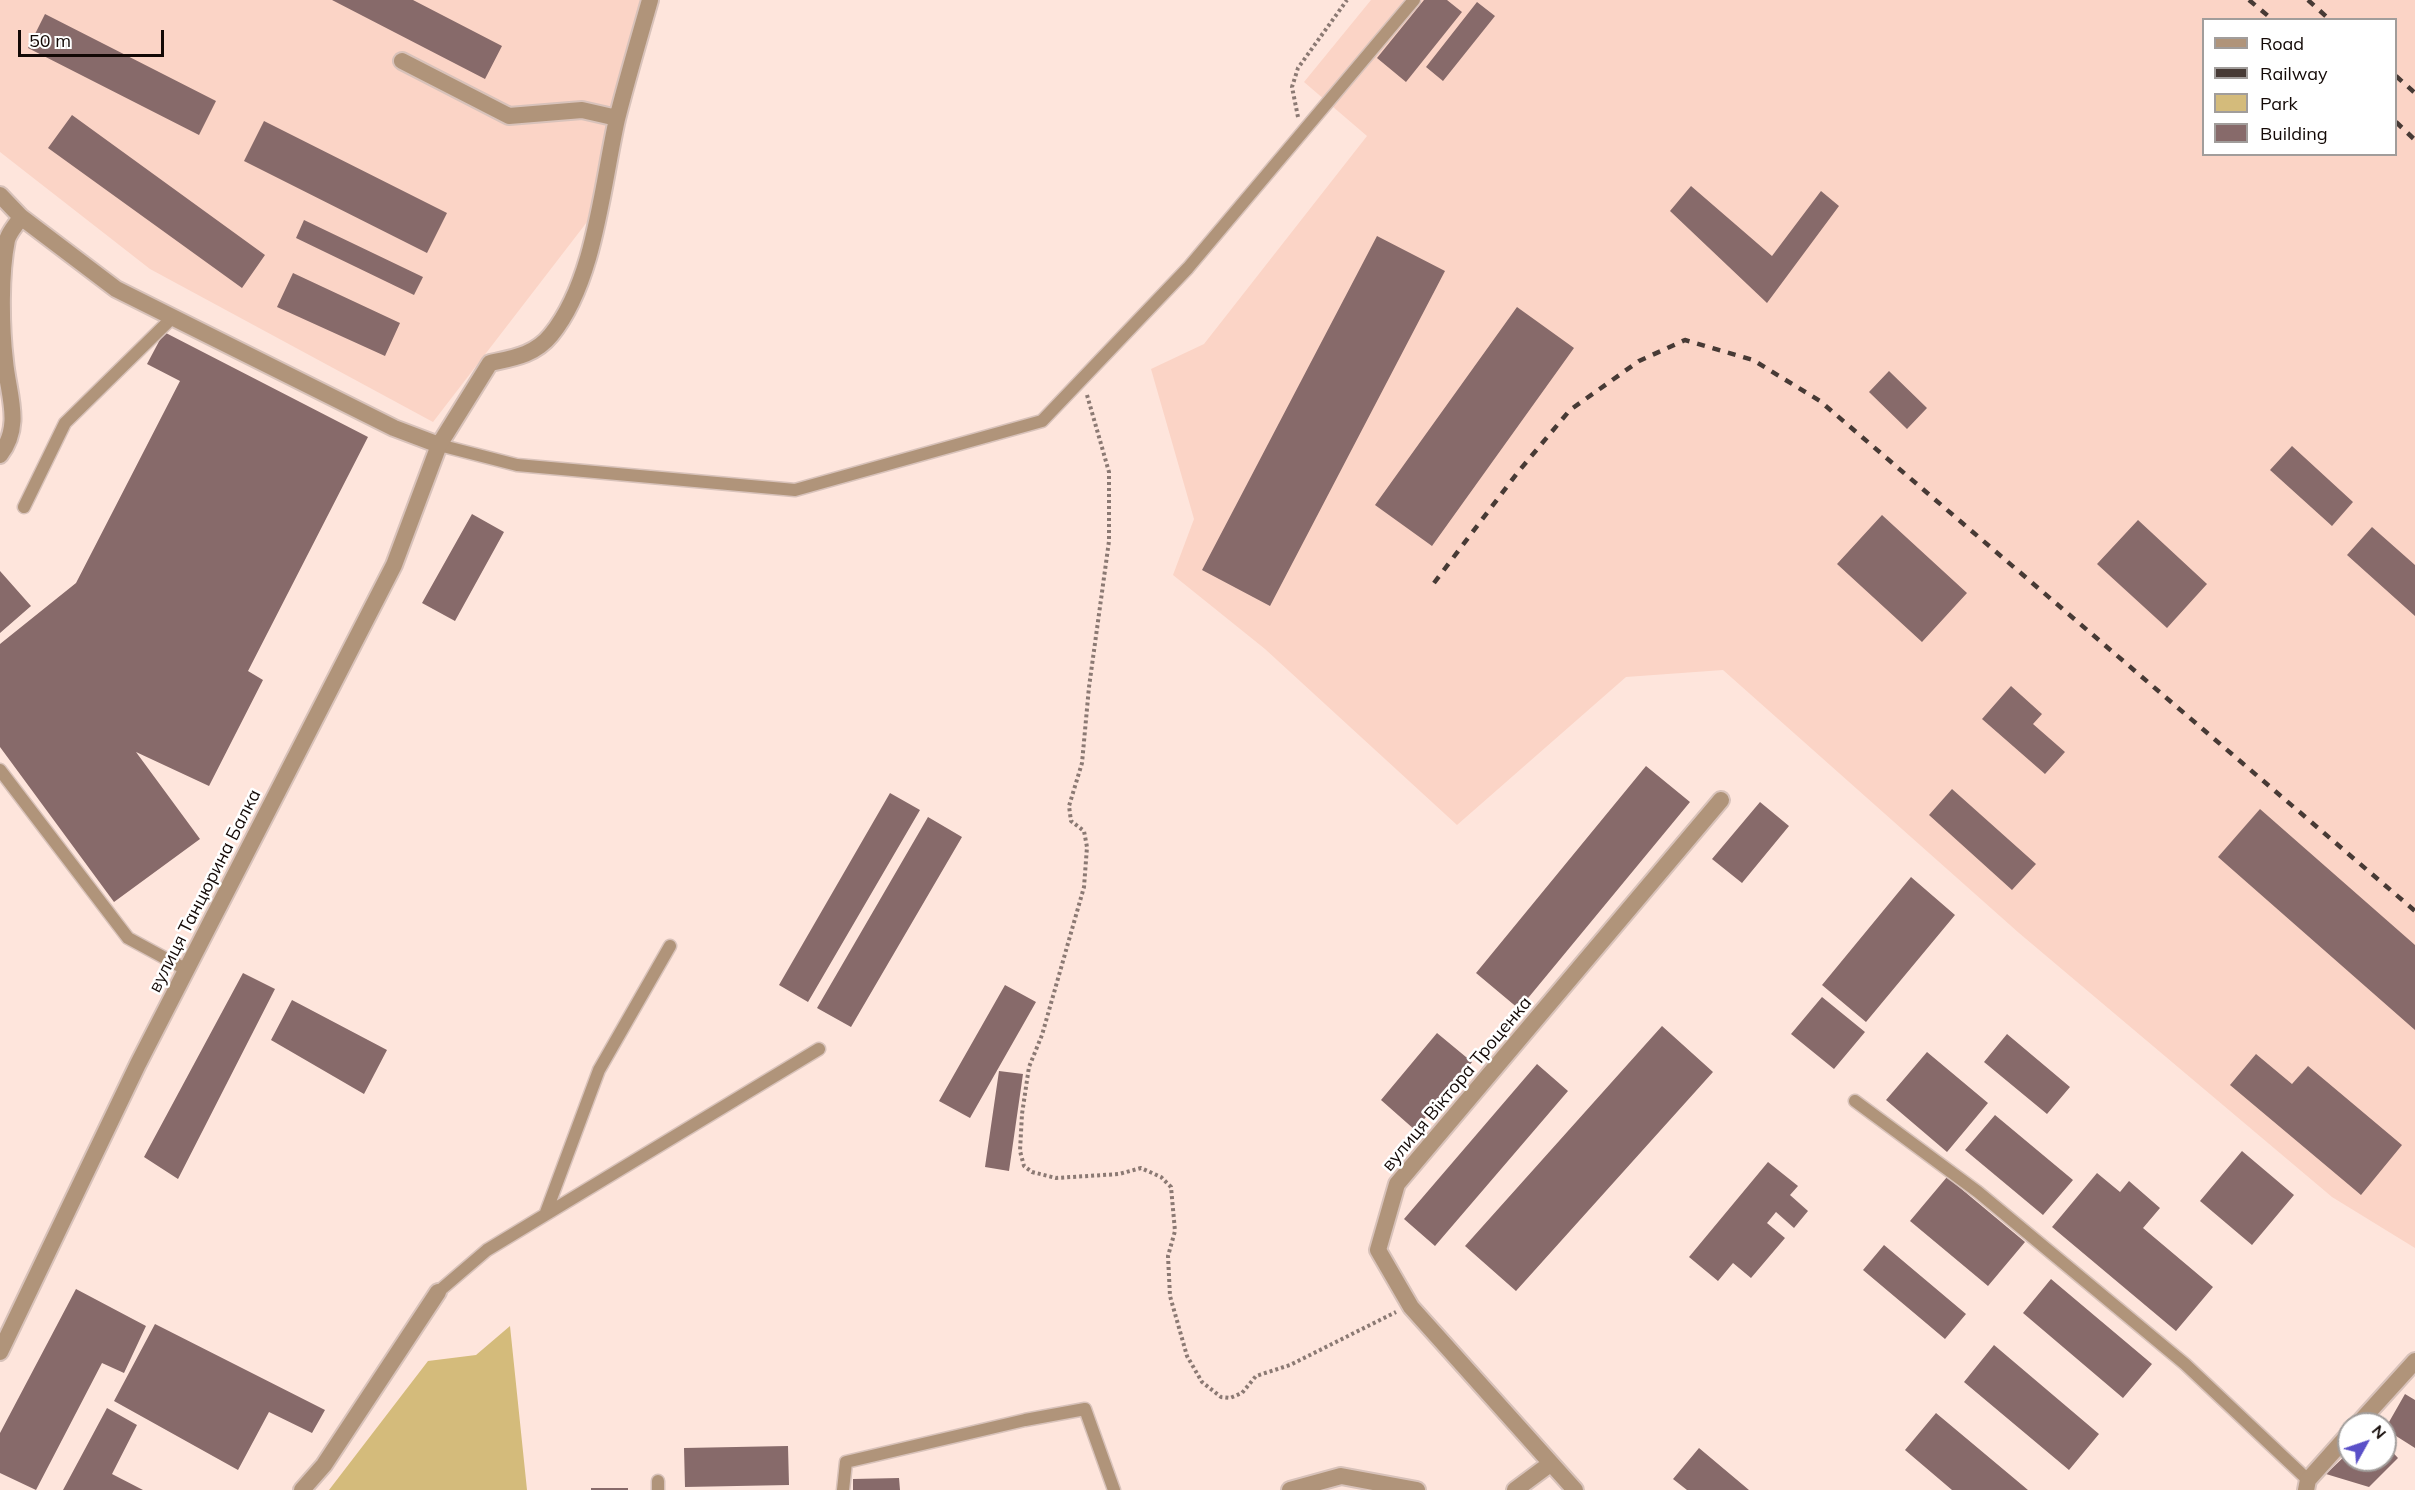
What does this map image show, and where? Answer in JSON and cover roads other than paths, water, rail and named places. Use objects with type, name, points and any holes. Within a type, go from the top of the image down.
[{"type":"street","name":"вулиця Танцюрина Балка","points":[[0,1352],[187,970],[394,565],[439,445],[490,363],[525,356],[542,343],[550,336],[571,300],[590,250],[617,118],[650,0]]},
{"type":"street","points":[[402,61],[509,116],[582,110],[617,118]]},
{"type":"street","points":[[0,195],[21,217],[116,289],[394,428],[439,445]]},
{"type":"street","points":[[0,455],[6,447],[13,425],[13,403],[2,363],[2,287],[7,239],[21,217]]},
{"type":"street","name":"вулиця Віктора Троценка","points":[[1575,1490],[1411,1307],[1378,1250],[1397,1184],[1721,800]]},
{"type":"street","points":[[302,1490],[324,1466],[438,1292]]},
{"type":"street","points":[[2369,1412],[2415,1361]]},
{"type":"street","points":[[2307,1485],[2337,1449]]},
{"type":"street","points":[[1515,1490],[1551,1464]]},
{"type":"street","points":[[1290,1490],[1341,1476],[1417,1490]]},
{"type":"lane","points":[[439,445],[517,465],[795,490],[1042,421],[1188,268],[1414,0]]},
{"type":"lane","points":[[24,507],[65,423],[173,317]]},
{"type":"lane","points":[[0,770],[128,938],[187,970]]},
{"type":"lane","points":[[545,1215],[599,1070],[670,946]]},
{"type":"lane","points":[[438,1292],[487,1251],[819,1049]]},
{"type":"lane","points":[[1855,1101],[1978,1191],[2186,1364],[2307,1485]]},
{"type":"lane","points":[[843,1490],[846,1462],[1025,1420],[1085,1409],[1114,1490]]},
{"type":"railway","points":[[2249,0],[2271,18]]},
{"type":"railway","points":[[2308,0],[2328,18]]},
{"type":"railway","points":[[2397,77],[2415,93]]},
{"type":"railway","points":[[2397,123],[2415,140]]},
{"type":"railway","points":[[1434,583],[1518,472],[1570,410],[1639,361],[1685,340],[1753,360],[1820,401],[2415,911]]}]
